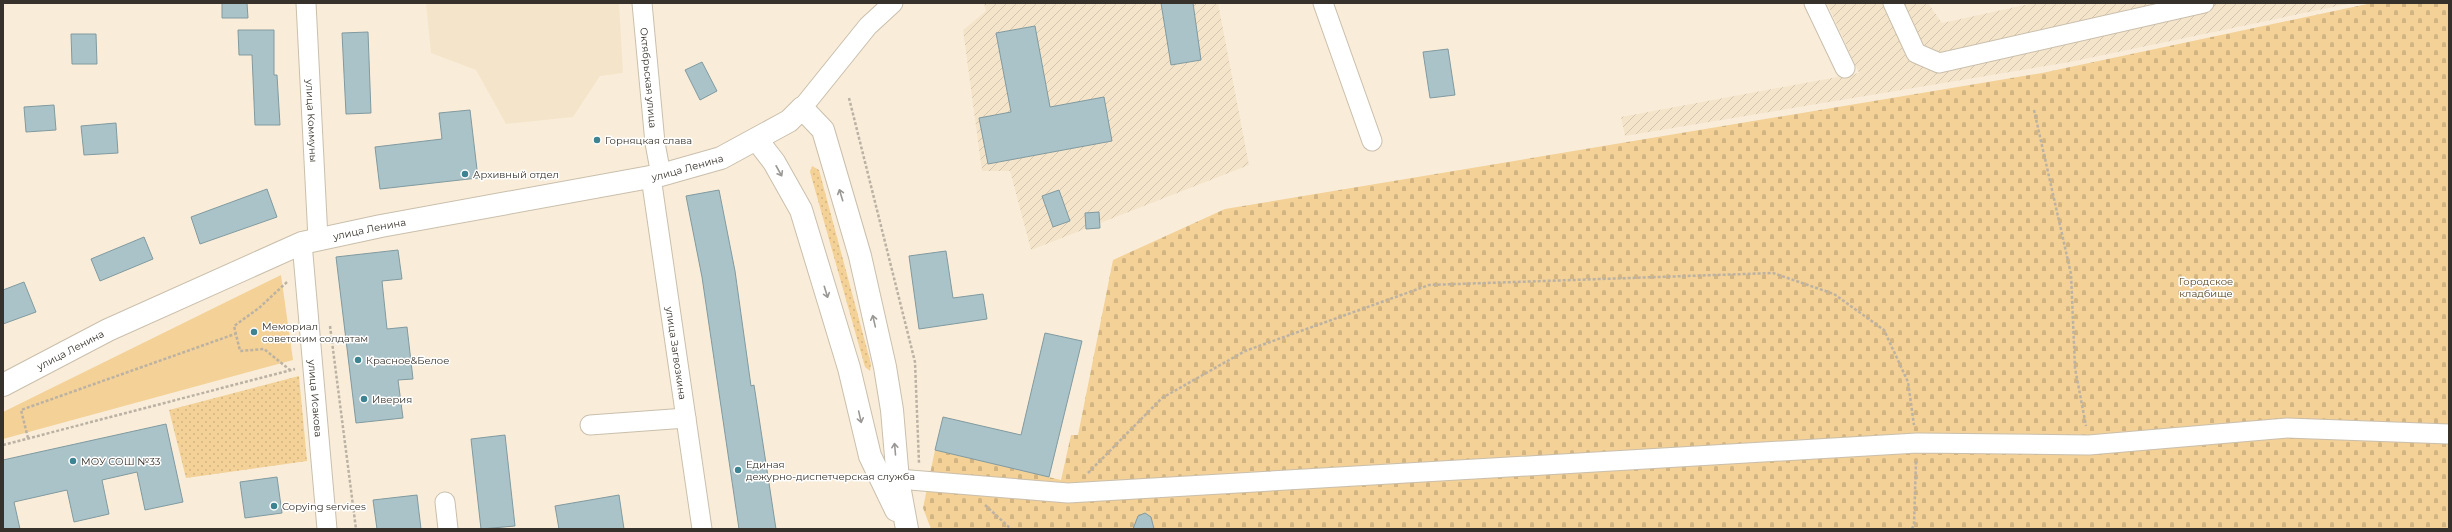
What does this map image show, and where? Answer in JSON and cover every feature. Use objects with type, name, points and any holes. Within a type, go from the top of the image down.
[{"type":"main road","name":"улица Ленина","points":[[3,385],[108,330],[310,241],[656,176],[721,158],[757,140],[789,121],[802,108]]},
{"type":"main road","points":[[802,108],[823,130],[860,256],[885,367],[892,410],[898,479],[905,529]]},
{"type":"main road","points":[[757,140],[774,162],[801,210],[849,368],[870,456],[905,529]]},
{"type":"main road","points":[[849,368],[864,382],[876,382],[885,367]]},
{"type":"street","name":"улица Коммуны","points":[[306,3],[310,241]]},
{"type":"street","name":"Октябрьская улица","points":[[642,3],[655,143],[656,176]]},
{"type":"street","points":[[802,108],[868,26],[893,3]]},
{"type":"street","points":[[1323,3],[1372,141]]},
{"type":"street","points":[[1814,3],[1845,68]]},
{"type":"street","points":[[1893,3],[1916,53],[1939,63],[2204,3]]},
{"type":"street","name":"улица Загвозкина","points":[[656,176],[686,418],[702,529]]},
{"type":"street","name":"улица Исакова","points":[[310,241],[304,266],[328,529]]},
{"type":"street","points":[[590,425],[686,418]]},
{"type":"street","points":[[898,479],[1068,493],[1917,443],[2089,445],[2287,428],[2449,434]]},
{"type":"street","points":[[445,502],[448,529]]},
{"type":"path","points":[[850,98],[915,362],[919,481]]},
{"type":"path","points":[[2034,110],[2071,274],[2075,368],[2089,445]]},
{"type":"path","points":[[290,370],[264,349],[240,351],[234,326],[259,308],[304,266]]},
{"type":"path","points":[[1068,493],[1162,398],[1245,351],[1429,284],[1773,273],[1834,294],[1884,330],[1908,382],[1917,443],[1914,524],[1912,529]]},
{"type":"path","points":[[329,321],[356,529]]},
{"type":"path","points":[[28,438],[20,410],[235,334]]},
{"type":"path","points":[[3,445],[334,358]]},
{"type":"shaded area","points":[[426,3],[619,3],[623,73],[600,76],[573,117],[506,124],[476,70],[431,53]]},
{"type":"shaded area","points":[[984,3],[1218,3],[1249,165],[1031,250],[1010,171],[982,171],[963,30],[986,11]]},
{"type":"shaded area","points":[[1827,3],[1928,3],[1942,23],[2034,3],[2352,3],[2070,62],[1625,136],[1621,117],[1859,73]]},
{"type":"green space","name":"Городское кладбище","points":[[2372,3],[2449,3],[2449,529],[931,529],[923,508],[935,450],[1061,480],[1071,435],[1078,435],[1113,260],[1225,209],[2042,73]]},
{"type":"green space","points":[[812,166],[819,170],[871,364],[870,371],[865,367],[810,172]]},
{"type":"green space","points":[[281,275],[293,360],[3,439],[3,412]]},
{"type":"green space","points":[[299,376],[307,461],[186,478],[169,410]]},
{"type":"building","points":[[222,3],[247,3],[248,18],[222,18]]},
{"type":"building","points":[[1161,3],[1193,3],[1201,60],[1171,65]]},
{"type":"building","points":[[1035,26],[1050,107],[1104,97],[1112,141],[988,164],[979,118],[1011,112],[996,33]]},
{"type":"building","points":[[238,30],[274,30],[274,75],[277,75],[280,125],[255,125],[252,55],[239,55]]},
{"type":"building","points":[[368,32],[371,113],[346,114],[342,33]]},
{"type":"building","points":[[71,34],[96,34],[97,64],[72,64]]},
{"type":"building","points":[[1448,49],[1455,95],[1430,98],[1423,52]]},
{"type":"building","points":[[702,62],[717,91],[700,100],[685,70]]},
{"type":"building","points":[[54,105],[56,130],[26,132],[24,107]]},
{"type":"building","points":[[470,110],[478,178],[380,189],[375,147],[442,139],[439,113]]},
{"type":"building","points":[[116,123],[118,153],[84,155],[81,126]]},
{"type":"building","points":[[267,189],[277,217],[200,244],[191,217]]},
{"type":"building","points":[[719,190],[735,271],[751,386],[754,385],[776,529],[739,529],[702,277],[686,196]]},
{"type":"building","points":[[1059,190],[1070,221],[1053,227],[1042,196]]},
{"type":"building","points":[[1099,212],[1100,228],[1086,229],[1085,213]]},
{"type":"building","points":[[144,237],[153,259],[100,281],[91,259]]},
{"type":"building","points":[[398,250],[402,279],[382,281],[387,329],[407,327],[413,379],[398,380],[403,418],[356,423],[336,257]]},
{"type":"building","points":[[946,251],[953,298],[983,294],[987,319],[919,329],[909,256]]},
{"type":"building","points":[[24,282],[36,312],[3,324],[3,290]]},
{"type":"building","points":[[1045,333],[1082,341],[1049,477],[935,450],[943,417],[1021,435]]},
{"type":"building","points":[[166,424],[183,502],[145,510],[137,472],[102,480],[109,514],[74,522],[67,490],[14,502],[20,529],[3,529],[3,460]]},
{"type":"building","points":[[505,435],[515,526],[481,529],[471,439]]},
{"type":"building","points":[[277,477],[282,513],[245,518],[240,482]]},
{"type":"building","points":[[417,495],[421,529],[377,529],[373,500]]},
{"type":"building","points":[[619,495],[624,529],[559,529],[555,506]]},
{"type":"building","points":[[1145,513],[1151,517],[1154,529],[1133,529],[1138,516]]},
{"type":"place","name":"Горняцкая слава","points":[[597,140]]},
{"type":"place","name":"Архивный отдел","points":[[465,174]]},
{"type":"place","name":"Мемориал советским солдатам","points":[[254,332]]},
{"type":"place","name":"Красное&Белое","points":[[358,360]]},
{"type":"place","name":"Иверия","points":[[364,399]]},
{"type":"place","name":"МОУ СОШ №33","points":[[73,461]]},
{"type":"place","name":"Единая дежурно-диспетчерская служба","points":[[738,470]]},
{"type":"place","name":"Copying services","points":[[274,506]]}]
